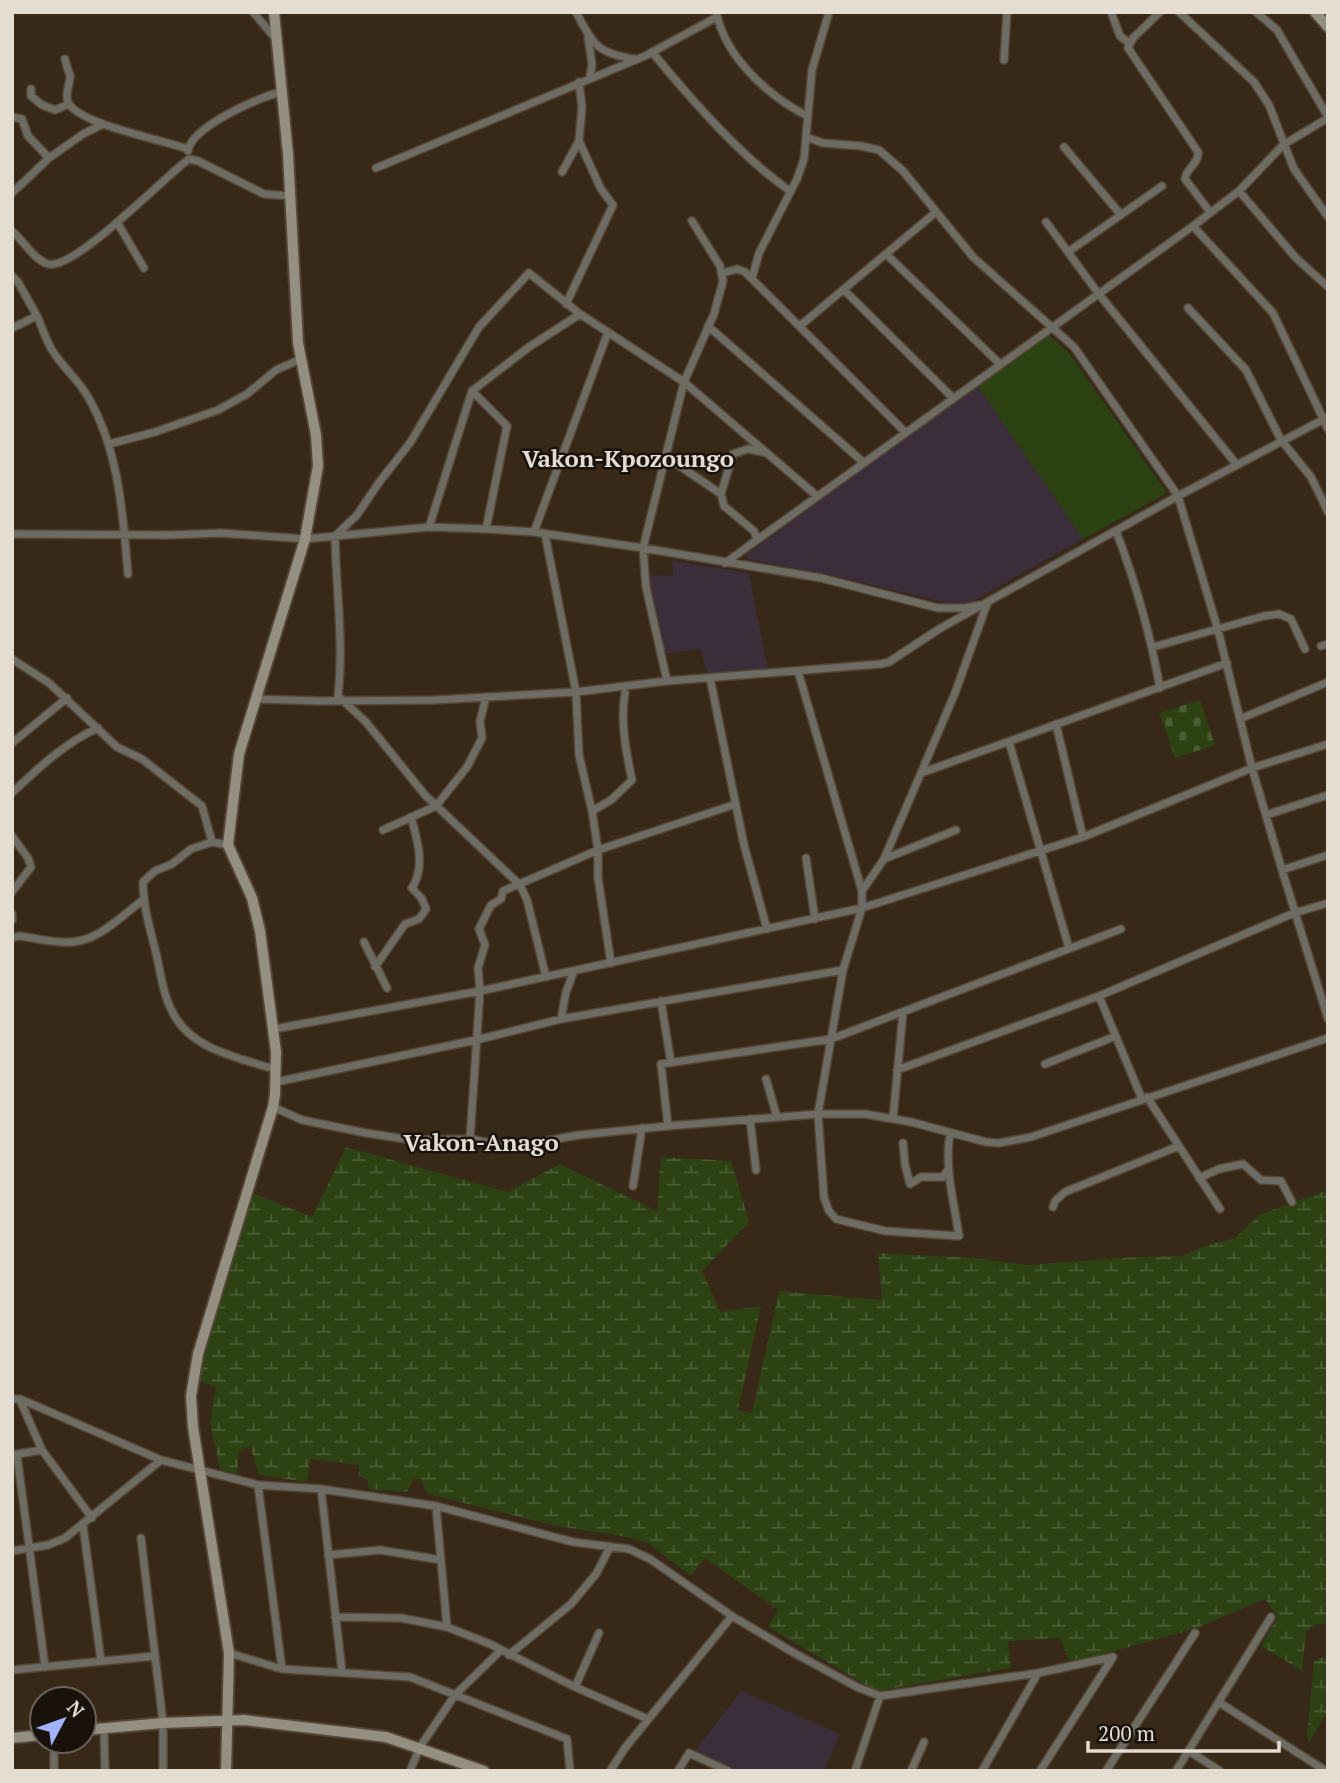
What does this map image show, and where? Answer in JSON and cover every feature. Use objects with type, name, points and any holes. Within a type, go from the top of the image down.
[{"type":"main road","points":[[226,1771],[229,1653],[191,1412],[194,1372],[272,1107],[277,1070],[264,951],[252,898],[228,845],[235,771],[305,539],[318,452],[301,359],[274,12]]},
{"type":"main road","points":[[1315,12],[1328,27]]},
{"type":"main road","points":[[98,1729],[228,1720],[386,1737],[484,1771]]},
{"type":"street","points":[[253,12],[275,38]]},
{"type":"street","points":[[576,12],[588,35],[606,53],[636,59]]},
{"type":"street","points":[[752,278],[755,261],[802,166],[812,70],[829,12]]},
{"type":"street","points":[[1004,60],[1007,12]]},
{"type":"street","points":[[1111,12],[1120,36],[1129,43]]},
{"type":"street","points":[[1160,12],[1129,43],[1128,48],[1130,55],[1198,152],[1197,160],[1185,179],[1210,212]]},
{"type":"street","points":[[1179,12],[1254,82],[1269,105],[1294,169],[1328,217]]},
{"type":"street","points":[[725,562],[1193,226],[1239,191],[1283,145],[1327,119],[1277,30],[1256,12]]},
{"type":"street","points":[[376,168],[652,52],[717,15],[726,39],[748,71],[787,105],[807,116]]},
{"type":"street","points":[[588,35],[592,64],[590,78]]},
{"type":"street","points":[[652,52],[687,94],[772,179],[790,191]]},
{"type":"street","points":[[65,59],[70,76],[67,91],[69,104]]},
{"type":"street","points":[[562,172],[579,141],[582,107],[579,82]]},
{"type":"street","points":[[31,89],[31,96],[42,105],[55,110],[69,104]]},
{"type":"street","points":[[189,159],[188,149],[195,137],[209,126],[265,96],[281,92]]},
{"type":"street","points":[[69,104],[103,124],[188,149]]},
{"type":"street","points":[[12,117],[22,119],[28,136],[49,158]]},
{"type":"street","points":[[12,193],[49,158],[83,134],[103,124]]},
{"type":"street","points":[[806,137],[823,143],[879,150],[919,188],[973,257],[1074,347],[1178,496],[1227,663],[1252,768],[1328,1019]]},
{"type":"street","points":[[566,304],[613,205],[601,189],[579,141]]},
{"type":"street","points":[[1064,147],[1121,215]]},
{"type":"street","points":[[189,159],[264,194],[290,196]]},
{"type":"street","points":[[12,231],[44,263],[52,265],[66,262],[95,242],[189,159]]},
{"type":"street","points":[[1068,252],[1163,186]]},
{"type":"street","points":[[1239,191],[1296,258],[1328,287]]},
{"type":"street","points":[[801,326],[936,212]]},
{"type":"street","points":[[667,681],[646,587],[643,548],[684,382],[718,300],[723,273],[692,221]]},
{"type":"street","points":[[117,222],[144,268]]},
{"type":"street","points":[[1046,222],[1098,293],[1237,465]]},
{"type":"street","points":[[1193,226],[1273,313],[1328,429]]},
{"type":"street","points":[[886,254],[999,363]]},
{"type":"street","points":[[723,273],[737,269],[752,278],[905,432]]},
{"type":"street","points":[[546,977],[527,900],[518,883],[436,806],[366,722],[338,696],[339,606],[335,536],[357,515],[410,443],[479,327],[529,273],[580,314],[684,382],[817,496]]},
{"type":"street","points":[[12,276],[37,316],[52,351],[88,396],[109,443],[128,574]]},
{"type":"street","points":[[844,290],[953,397]]},
{"type":"street","points":[[1188,308],[1247,370],[1281,440],[1311,477],[1328,512]]},
{"type":"street","points":[[429,527],[472,391],[529,347],[580,314]]},
{"type":"street","points":[[12,328],[37,316]]},
{"type":"street","points":[[708,326],[863,462]]},
{"type":"street","points":[[534,533],[608,332]]},
{"type":"street","points":[[109,443],[155,432],[218,410],[247,394],[276,370],[301,359]]},
{"type":"street","points":[[472,391],[508,426],[486,529]]},
{"type":"street","points":[[255,699],[342,701],[486,698],[889,662],[939,629],[1325,418]]},
{"type":"street","points":[[757,539],[754,531],[724,506],[721,494],[733,454],[748,449],[766,452]]},
{"type":"street","points":[[665,457],[721,494]]},
{"type":"street","points":[[12,534],[221,533],[305,539],[429,527],[486,529],[545,534],[643,548],[835,581],[938,608],[964,608],[987,604]]},
{"type":"street","points":[[1116,531],[1135,582],[1153,648],[1160,688]]},
{"type":"street","points":[[545,534],[576,692],[579,755],[592,811],[598,850],[597,878],[611,963]]},
{"type":"street","points":[[862,891],[884,859],[955,693],[987,604]]},
{"type":"street","points":[[1153,648],[1279,614],[1292,619],[1305,649]]},
{"type":"street","points":[[12,659],[16,666],[49,683],[67,698],[117,747],[142,759],[202,806],[212,842]]},
{"type":"street","points":[[921,773],[1227,663]]},
{"type":"street","points":[[798,671],[862,891],[862,908],[843,970],[818,1114],[824,1198],[829,1211],[836,1219],[885,1231],[960,1236],[947,1171],[946,1154],[950,1133]]},
{"type":"street","points":[[710,678],[744,845],[767,929]]},
{"type":"street","points":[[1241,718],[1328,682]]},
{"type":"street","points":[[592,811],[611,800],[632,780],[622,709],[625,693]]},
{"type":"street","points":[[12,743],[67,698]]},
{"type":"street","points":[[383,830],[436,806],[467,767],[482,738],[480,721],[486,698]]},
{"type":"street","points":[[1056,724],[1083,837]]},
{"type":"street","points":[[12,793],[49,760],[84,734],[98,728]]},
{"type":"street","points":[[1009,742],[1069,948]]},
{"type":"street","points":[[274,1029],[480,991],[862,908],[1083,837],[1252,768],[1328,744]]},
{"type":"street","points":[[1266,815],[1328,795]]},
{"type":"street","points":[[470,1139],[480,991],[478,968],[485,945],[479,929],[491,905],[501,899],[503,891],[518,883],[598,850],[736,804]]},
{"type":"street","points":[[375,967],[405,923],[419,919],[426,909],[412,888],[416,881],[419,849],[411,817]]},
{"type":"street","points":[[884,859],[956,830]]},
{"type":"street","points":[[12,836],[28,858],[31,867],[12,892]]},
{"type":"street","points":[[228,845],[212,842],[191,849],[147,877],[143,882],[143,900],[167,997],[186,1032],[206,1046],[277,1070]]},
{"type":"street","points":[[1282,870],[1328,855]]},
{"type":"street","points":[[806,858],[815,919]]},
{"type":"street","points":[[12,938],[19,936],[78,941],[110,926],[143,900]]},
{"type":"street","points":[[897,1070],[1099,996],[1294,913],[1328,903]]},
{"type":"street","points":[[668,1126],[661,1064],[831,1040],[1121,929]]},
{"type":"street","points":[[364,942],[387,988]]},
{"type":"street","points":[[276,1082],[477,1040],[561,1019],[843,970]]},
{"type":"street","points":[[561,1019],[566,992],[574,971]]},
{"type":"street","points":[[1099,996],[1144,1098],[1220,1209]]},
{"type":"street","points":[[661,1001],[671,1063]]},
{"type":"street","points":[[893,1119],[902,1012]]},
{"type":"street","points":[[1045,1064],[1116,1036]]},
{"type":"street","points":[[272,1107],[302,1120],[366,1133],[412,1140],[470,1139],[500,1145],[642,1128],[818,1114],[865,1114],[999,1143],[1014,1141],[1328,1038]]},
{"type":"street","points":[[766,1079],[777,1117]]},
{"type":"street","points":[[750,1119],[756,1170]]},
{"type":"street","points":[[633,1186],[642,1128]]},
{"type":"street","points":[[903,1143],[910,1184],[921,1177],[943,1177],[947,1171]]},
{"type":"street","points":[[1053,1207],[1055,1201],[1065,1192],[1179,1146]]},
{"type":"street","points":[[1199,1178],[1226,1167],[1243,1164],[1261,1180],[1282,1181],[1292,1202]]},
{"type":"street","points":[[16,1399],[42,1450],[92,1518]]},
{"type":"street","points":[[16,1399],[161,1460],[200,1471],[258,1485],[321,1489],[436,1506],[550,1536],[629,1549],[650,1559],[732,1616],[846,1681],[880,1696],[1038,1673],[1113,1657],[1040,1771]]},
{"type":"street","points":[[42,1450],[15,1455],[45,1667]]},
{"type":"street","points":[[12,1551],[57,1542],[92,1518],[161,1460]]},
{"type":"street","points":[[258,1485],[282,1669]]},
{"type":"street","points":[[321,1489],[342,1671]]},
{"type":"street","points":[[436,1506],[447,1627]]},
{"type":"street","points":[[83,1525],[101,1661]]},
{"type":"street","points":[[141,1538],[163,1723],[163,1771]]},
{"type":"street","points":[[509,1655],[571,1604],[596,1574],[610,1547]]},
{"type":"street","points":[[328,1555],[380,1550],[440,1560]]},
{"type":"street","points":[[610,1771],[625,1748],[732,1616]]},
{"type":"street","points":[[335,1617],[401,1618],[447,1627],[490,1644],[575,1687],[648,1719]]},
{"type":"street","points":[[1176,1771],[1271,1617]]},
{"type":"street","points":[[575,1687],[599,1633]]},
{"type":"street","points":[[1106,1771],[1195,1633]]},
{"type":"street","points":[[410,1771],[420,1747],[455,1695],[500,1651]]},
{"type":"street","points":[[229,1653],[282,1669],[410,1677],[567,1740],[570,1771]]},
{"type":"street","points":[[12,1670],[155,1656]]},
{"type":"street","points":[[982,1771],[1038,1673]]},
{"type":"street","points":[[855,1771],[880,1696]]},
{"type":"street","points":[[1220,1703],[1324,1770],[1328,1761]]},
{"type":"street","points":[[104,1728],[105,1771]]},
{"type":"street","points":[[911,1771],[924,1742]]},
{"type":"street","points":[[1189,1751],[1220,1771]]},
{"type":"street","points":[[678,1771],[689,1753],[727,1771]]},
{"type":"shaded area","points":[[977,385],[1083,539],[968,604],[957,605],[826,574],[748,559],[746,555]]},
{"type":"shaded area","points":[[672,561],[749,573],[768,669],[708,674],[700,649],[665,654],[648,575],[673,576]]},
{"type":"shaded area","points":[[741,1691],[840,1734],[824,1771],[736,1771],[694,1752]]},
{"type":"green space","points":[[1049,335],[1069,353],[1167,493],[1083,539],[977,385]]},
{"type":"green space","points":[[1200,700],[1215,745],[1175,758],[1159,713]]},
{"type":"green space","points":[[346,1147],[507,1192],[560,1164],[657,1211],[661,1157],[731,1161],[749,1222],[702,1271],[721,1313],[761,1306],[738,1410],[752,1413],[779,1291],[882,1300],[878,1253],[975,1258],[1027,1265],[1182,1256],[1235,1238],[1259,1215],[1328,1190],[1328,1626],[1316,1624],[1306,1632],[1302,1671],[1261,1646],[1278,1617],[1265,1599],[1194,1629],[1069,1661],[1060,1638],[1008,1641],[1011,1668],[876,1691],[768,1627],[778,1610],[705,1558],[691,1576],[648,1543],[552,1525],[428,1494],[421,1480],[413,1479],[407,1492],[368,1489],[368,1480],[359,1476],[359,1465],[310,1459],[307,1482],[259,1475],[250,1446],[239,1451],[237,1474],[220,1470],[210,1423],[216,1387],[199,1381],[208,1344],[207,1335],[226,1269],[253,1193],[312,1217]]},
{"type":"green space","points":[[1328,1651],[1328,1710],[1309,1743],[1307,1736],[1314,1661],[1324,1657]]},
{"type":"district","name":"Vakon-Kpozoungo","points":[[628,458]]},
{"type":"district","name":"Vakon-Anago","points":[[481,1142]]}]
